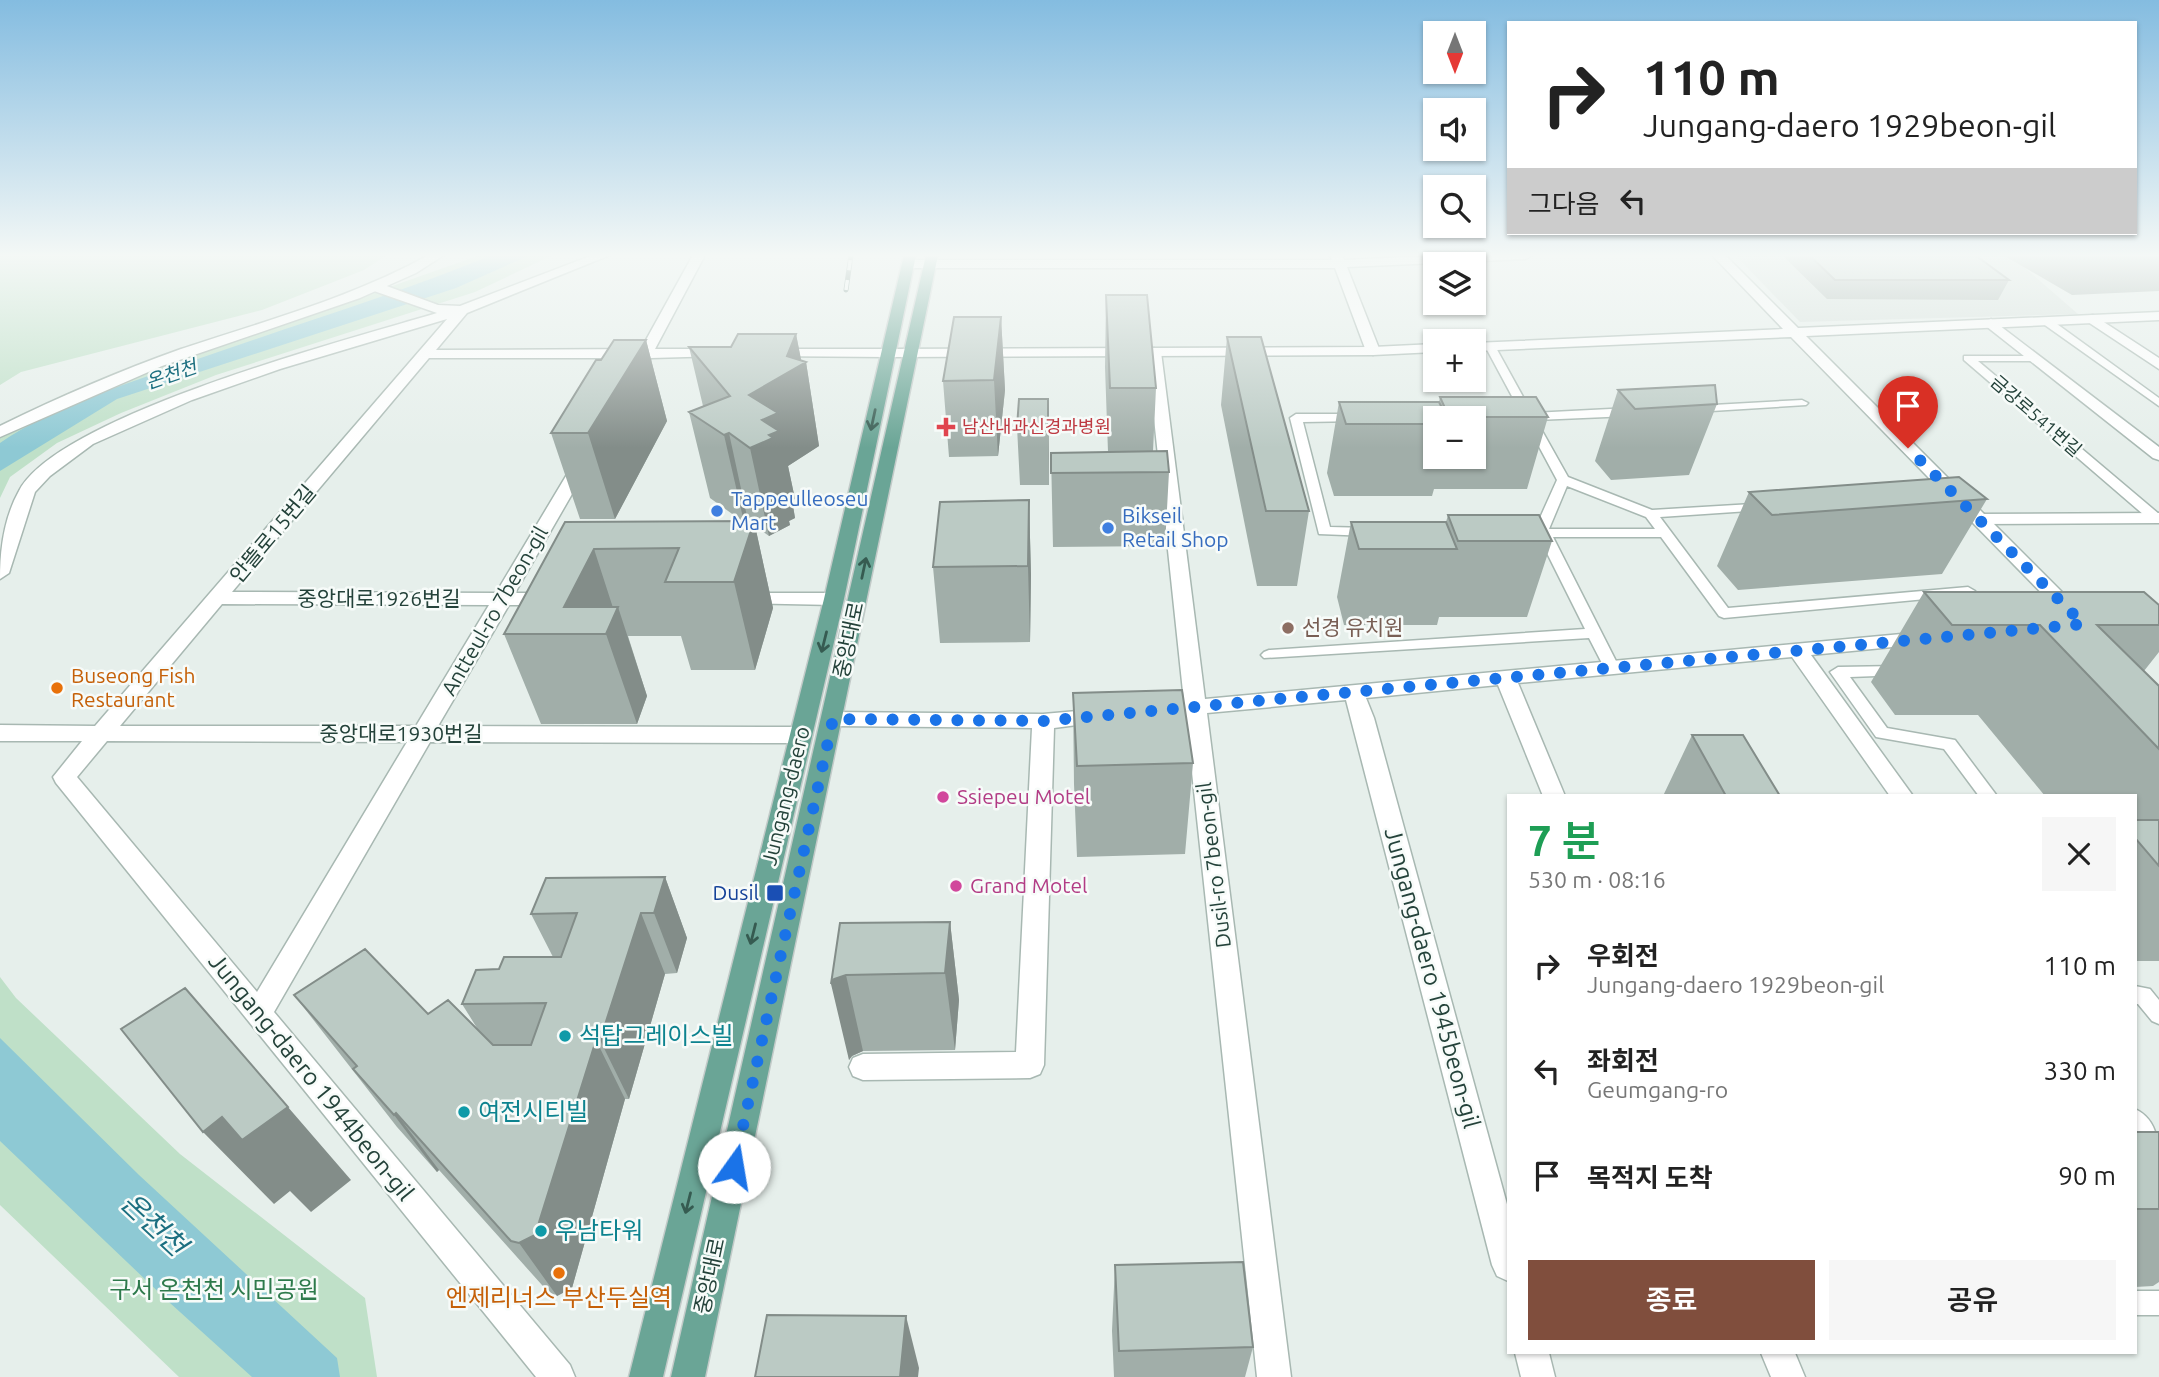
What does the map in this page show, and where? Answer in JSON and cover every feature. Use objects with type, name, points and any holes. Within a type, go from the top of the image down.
[{"type":"main road","name":"Jungang-daero","points":[[899,353],[903,319]]},
{"type":"main road","name":"Jungang-daero","points":[[646,1377],[834,599],[899,353],[911,319]]},
{"type":"main road","name":"중앙대로","points":[[688,1377],[833,719],[899,353]]},
{"type":"street","points":[[0,432],[101,384],[297,319]]},
{"type":"street","points":[[0,573],[27,491],[44,472],[87,441],[187,397],[275,366],[431,319]]},
{"type":"street","name":"안뜰로15번길","points":[[64,777],[454,319]]},
{"type":"street","points":[[625,389],[665,319]]},
{"type":"street","points":[[1361,319],[1373,351]]},
{"type":"street","points":[[1782,319],[2083,624],[2056,626]]},
{"type":"street","points":[[1486,346],[2087,319]]},
{"type":"street","points":[[2093,319],[2159,365]]},
{"type":"street","points":[[1991,323],[2159,455]]},
{"type":"street","points":[[753,353],[1423,349]]},
{"type":"street","name":"Dusil-ro 7beon-gil","points":[[1154,352],[1274,1377]]},
{"type":"street","points":[[425,354],[727,354]]},
{"type":"street","name":"Antteul-ro 7beon-gil","points":[[259,1013],[591,447]]},
{"type":"street","points":[[1978,519],[2157,518]]},
{"type":"street","name":"중앙대로1926번길","points":[[219,598],[572,599]]},
{"type":"street","points":[[726,599],[834,599]]},
{"type":"street","points":[[833,719],[1043,721],[1947,636]]},
{"type":"street","points":[[1797,650],[1901,794]]},
{"type":"street","points":[[1504,677],[1553,794]]},
{"type":"street","name":"Jungang-daero 1945beon-gil","points":[[1353,692],[1366,732],[1507,1261]]},
{"type":"street","points":[[863,1067],[1030,1065],[1043,721]]},
{"type":"street","name":"중앙대로1930번길","points":[[0,733],[801,735]]},
{"type":"street","name":"Jungang-daero 1944beon-gil","points":[[64,777],[558,1377]]},
{"type":"street","points":[[2137,1126],[2159,1157]]},
{"type":"street","points":[[1532,1354],[1538,1377]]},
{"type":"street","points":[[1778,1354],[1788,1377]]},
{"type":"lane","points":[[2046,321],[2159,403]]},
{"type":"lane","points":[[1490,346],[1522,417],[1563,480],[1651,514],[1783,504]]},
{"type":"lane","name":"금강로541번길","points":[[2035,358],[1968,358],[2157,518]]},
{"type":"lane","points":[[1679,409],[1802,403]]},
{"type":"lane","points":[[1522,417],[1638,412]]},
{"type":"lane","points":[[1365,418],[1296,418],[1324,531],[1379,532]]},
{"type":"lane","points":[[1563,480],[1542,529],[1611,667]]},
{"type":"lane","points":[[1651,514],[1724,613],[1968,591]]},
{"type":"lane","points":[[1517,533],[1665,533]]},
{"type":"lane","points":[[1269,655],[1594,633]]},
{"type":"lane","points":[[1920,671],[1838,672],[1882,733],[1949,744],[1987,794]]},
{"type":"lane","points":[[2137,995],[2143,995],[2159,1015]]},
{"type":"lane","points":[[2137,1303],[2159,1303]]},
{"type":"shaded area","points":[[1797,319],[1895,319],[1800,322]]},
{"type":"green space","points":[[0,319],[226,319],[21,372],[0,385]]},
{"type":"green space","points":[[299,319],[390,319],[216,375],[121,413],[57,443],[10,477],[0,498],[0,436],[82,396]]},
{"type":"green space","name":"구서 온천천 시민공원","points":[[0,977],[16,998],[180,1154],[365,1298],[377,1377],[179,1377],[0,1205]]},
{"type":"water","name":"온천천","points":[[313,319],[361,319],[117,399],[0,471],[0,443],[67,407],[138,379]]},
{"type":"water","name":"온천천","points":[[0,1038],[139,1175],[337,1358],[340,1377],[252,1377],[0,1141]]},
{"type":"building","points":[[954,319],[1001,319],[994,380],[943,381]]},
{"type":"building","points":[[1107,319],[1149,319],[1156,388],[1110,388]]},
{"type":"building","points":[[738,334],[796,334],[787,356],[806,362],[749,395],[778,413],[762,420],[779,431],[769,435],[773,438],[750,448],[729,433],[724,435],[689,412],[730,396],[689,347],[731,347]]},
{"type":"building","points":[[1227,337],[1261,337],[1309,511],[1266,511]]},
{"type":"building","points":[[614,340],[646,340],[588,433],[551,433],[596,360],[601,360]]},
{"type":"building","points":[[1715,385],[1717,404],[1635,409],[1618,390]]},
{"type":"building","points":[[1440,397],[1536,397],[1548,417],[1486,417],[1486,406],[1444,406]]},
{"type":"building","points":[[1019,399],[1048,399],[1048,427],[1017,427]]},
{"type":"building","points":[[1339,402],[1439,402],[1441,406],[1423,406],[1423,424],[1346,424]]},
{"type":"building","points":[[1167,451],[1169,472],[1051,473],[1051,453]]},
{"type":"building","points":[[1959,477],[1987,499],[1772,515],[1749,492]]},
{"type":"building","points":[[1029,500],[1028,566],[933,567],[940,502]]},
{"type":"building","points":[[1448,515],[1539,515],[1552,541],[1458,541]]},
{"type":"building","points":[[754,521],[734,582],[665,582],[679,548],[594,549],[564,607],[618,607],[606,634],[504,634],[565,522]]},
{"type":"building","points":[[1351,522],[1446,522],[1457,549],[1359,549]]},
{"type":"building","points":[[1924,592],[2144,592],[2159,605],[2159,625],[2097,625],[2159,686],[2159,749],[2040,625],[1952,625]]},
{"type":"building","points":[[1182,690],[1193,763],[1077,766],[1073,693]]},
{"type":"building","points":[[1692,735],[1743,735],[1779,794],[1725,794]]},
{"type":"building","points":[[2137,820],[2159,820],[2159,866],[2137,840]]},
{"type":"building","points":[[665,877],[654,913],[641,913],[600,1040],[596,1040],[535,1235],[519,1243],[511,1241],[353,1069],[357,1066],[294,995],[365,949],[428,1014],[448,1000],[493,1045],[531,1045],[546,1003],[462,1004],[476,970],[499,969],[504,957],[561,957],[577,913],[531,914],[546,878]]},
{"type":"building","points":[[950,922],[945,973],[846,975],[834,979],[831,984],[840,923]]},
{"type":"building","points":[[185,988],[288,1107],[242,1140],[222,1117],[203,1132],[121,1029]]},
{"type":"building","points":[[2137,1132],[2159,1132],[2159,1209],[2137,1209]]},
{"type":"building","points":[[1243,1262],[1253,1347],[1119,1351],[1115,1265]]},
{"type":"building","points":[[767,1315],[906,1316],[900,1377],[755,1377]]},
{"type":"place","name":"남산내과신경과병원","points":[[946,427]]},
{"type":"place","name":"Tappeulleoseu Mart","points":[[717,511]]},
{"type":"place","name":"Bikseil Retail Shop","points":[[1108,528]]},
{"type":"place","name":"선경 유치원","points":[[1288,628]]},
{"type":"place","name":"Buseong Fish Restaurant","points":[[57,688]]},
{"type":"place","name":"Ssiepeu Motel","points":[[943,797]]},
{"type":"place","name":"Grand Motel","points":[[956,886]]},
{"type":"place","name":"Dusil","points":[[775,893]]},
{"type":"place","name":"석탑그레이스빌","points":[[565,1036]]},
{"type":"place","name":"여전시티빌","points":[[464,1112]]},
{"type":"place","name":"우남타워","points":[[541,1231]]},
{"type":"place","name":"엔제리너스 부산두실역","points":[[559,1273]]},
{"type":"route","points":[[734,1167],[833,719],[1043,721],[2083,624],[1908,448]]}]
